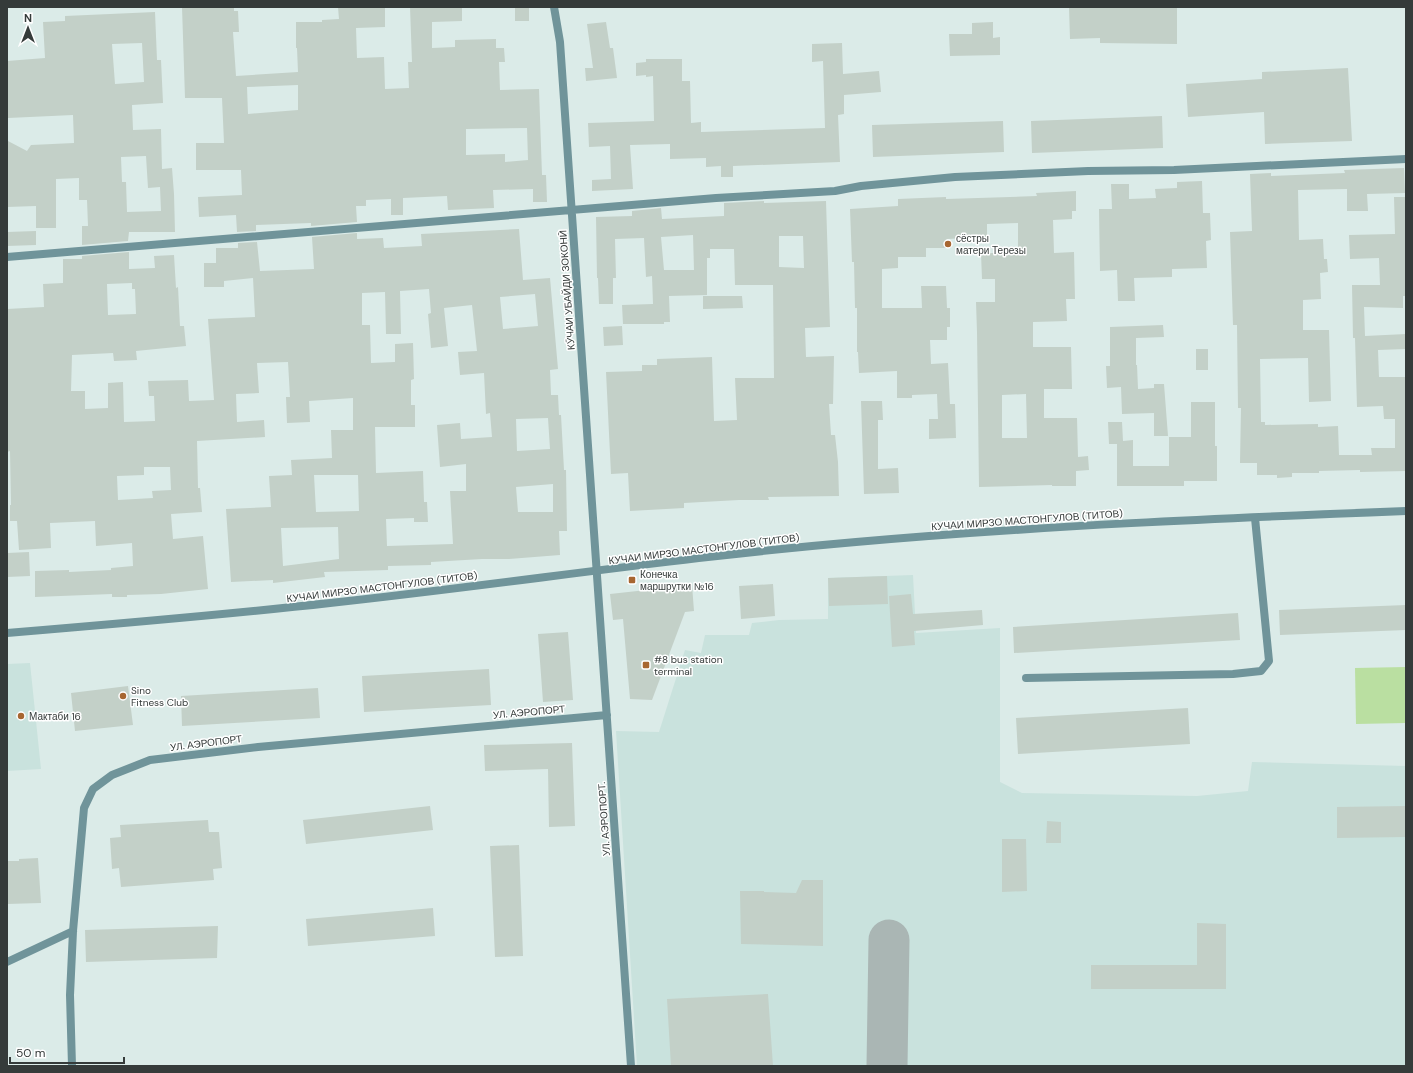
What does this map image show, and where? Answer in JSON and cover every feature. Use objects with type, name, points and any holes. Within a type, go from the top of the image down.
[{"type":"street","name":"КӮЧАИ УБАЙДИ ЗОКОНӢ","points":[[554,7],[560,42],[596,571]]},
{"type":"street","points":[[7,257],[716,198],[835,191],[861,186],[956,177],[1088,171],[1174,170],[1406,159]]},
{"type":"street","name":"КУЧАИ МИРЗО МАСТОНГУЛОВ (ТИТОВ)","points":[[7,633],[214,616],[855,542],[1105,524],[1406,511]]},
{"type":"street","points":[[1026,678],[1233,674],[1261,671],[1269,661],[1255,518]]},
{"type":"street","name":"УЛ. АЭРОПОРТ.","points":[[596,571],[631,1066]]},
{"type":"street","name":"УЛ. АЭРОПОРТ","points":[[72,1066],[70,995],[73,931],[84,808],[94,789],[112,775],[150,760],[258,747],[607,715]]},
{"type":"street","points":[[7,962],[73,931]]},
{"type":"shaded area","points":[[913,575],[916,633],[1000,628],[1000,782],[1022,793],[1197,796],[1248,791],[1252,762],[1406,766],[1406,1066],[637,1066],[616,731],[659,732],[685,650],[701,653],[705,635],[749,635],[752,623],[779,620],[828,619],[828,578]]},
{"type":"shaded area","name":"Мактаби 16","points":[[30,663],[41,769],[7,771],[7,664]]},
{"type":"green space","points":[[1406,667],[1406,723],[1356,724],[1355,668]]},
{"type":"building","points":[[182,7],[234,7],[234,11],[238,11],[239,32],[233,32],[236,76],[298,72],[296,22],[322,22],[322,20],[339,19],[338,7],[385,7],[385,27],[356,28],[357,58],[384,57],[385,89],[409,88],[408,62],[412,62],[410,7],[462,7],[462,21],[432,22],[432,48],[455,47],[455,40],[496,39],[496,48],[504,48],[505,62],[499,62],[500,90],[539,89],[542,175],[546,175],[547,202],[533,202],[533,189],[493,190],[494,208],[448,210],[447,196],[403,198],[403,215],[391,215],[391,199],[366,200],[366,206],[356,206],[357,222],[311,226],[311,223],[256,225],[256,231],[237,232],[236,215],[199,217],[198,197],[242,195],[241,170],[196,170],[196,143],[224,143],[222,98],[185,98]],"holes":[[[298,85],[298,110],[248,114],[247,87]],[[527,128],[528,160],[505,162],[505,154],[466,155],[466,129]]]},
{"type":"building","points":[[515,7],[529,7],[529,21],[515,21]]},
{"type":"building","points":[[1069,7],[1177,7],[1177,44],[1100,43],[1100,38],[1070,39]]},
{"type":"building","points":[[155,12],[157,60],[161,60],[163,103],[132,105],[133,130],[161,129],[162,169],[172,168],[175,232],[129,232],[128,241],[82,245],[82,226],[88,226],[87,200],[79,200],[79,178],[56,179],[56,228],[36,228],[36,206],[7,207],[8,141],[27,151],[31,145],[74,143],[73,115],[8,118],[7,61],[45,58],[43,22],[65,21],[65,16]],"holes":[[[142,43],[144,82],[115,84],[112,44]],[[146,156],[148,188],[160,187],[161,211],[127,212],[126,182],[122,182],[121,157]]]},
{"type":"building","points":[[606,22],[610,48],[613,48],[617,78],[586,81],[585,68],[593,68],[587,24]]},
{"type":"building","points":[[993,22],[993,38],[1000,37],[1000,55],[950,56],[949,34],[972,34],[972,23]]},
{"type":"building","points":[[842,43],[843,74],[879,71],[881,92],[844,95],[844,114],[838,115],[840,162],[733,166],[733,177],[721,177],[721,166],[706,167],[706,158],[670,159],[670,144],[630,145],[633,189],[592,191],[592,180],[611,179],[610,146],[589,147],[588,123],[654,121],[653,76],[636,76],[636,63],[646,62],[646,59],[682,59],[682,81],[690,81],[691,123],[701,122],[701,132],[825,128],[823,61],[812,62],[812,44]]},
{"type":"building","points":[[1348,68],[1352,141],[1265,144],[1264,112],[1188,117],[1186,84],[1262,79],[1262,72]]},
{"type":"building","points":[[1162,116],[1163,148],[1032,153],[1031,121]]},
{"type":"building","points":[[1003,121],[1004,152],[873,157],[872,125]]},
{"type":"building","points":[[1404,168],[1405,193],[1367,194],[1368,211],[1347,211],[1347,189],[1298,190],[1299,240],[1323,239],[1324,259],[1327,259],[1328,272],[1320,273],[1321,299],[1303,300],[1303,330],[1329,330],[1331,401],[1309,402],[1308,358],[1260,359],[1261,422],[1265,422],[1265,425],[1318,424],[1318,427],[1338,426],[1339,455],[1372,455],[1371,448],[1395,448],[1395,419],[1384,419],[1383,406],[1357,407],[1352,285],[1380,285],[1379,258],[1350,259],[1349,235],[1395,234],[1394,197],[1406,197],[1406,296],[1403,296],[1403,308],[1364,307],[1365,336],[1406,334],[1406,349],[1378,350],[1379,377],[1406,377],[1406,471],[1319,471],[1319,473],[1292,473],[1292,477],[1277,478],[1277,475],[1257,475],[1257,463],[1240,463],[1241,408],[1238,408],[1237,325],[1233,325],[1230,232],[1252,231],[1250,174],[1271,173],[1271,176],[1345,173],[1344,170]]},
{"type":"building","points":[[1202,181],[1203,213],[1210,213],[1211,240],[1206,241],[1207,268],[1172,269],[1172,277],[1134,278],[1135,301],[1118,301],[1117,270],[1100,271],[1099,209],[1112,209],[1111,184],[1129,184],[1129,199],[1156,198],[1155,189],[1177,188],[1177,182]]},
{"type":"building","points":[[1076,191],[1076,211],[1072,211],[1072,219],[1053,220],[1054,253],[1074,252],[1075,299],[1066,299],[1067,321],[1033,322],[1033,347],[1071,347],[1072,389],[1044,389],[1044,418],[1077,418],[1078,457],[1088,456],[1089,470],[1076,471],[1076,486],[1052,485],[979,487],[976,302],[995,302],[995,279],[982,279],[981,253],[1018,253],[1018,223],[987,224],[987,237],[947,239],[947,248],[926,248],[926,257],[898,257],[898,268],[882,269],[882,308],[922,308],[921,286],[946,286],[947,308],[950,308],[950,327],[947,327],[947,340],[930,340],[931,364],[948,363],[950,404],[955,404],[956,438],[929,439],[929,419],[938,419],[937,394],[912,395],[912,398],[897,398],[897,371],[859,373],[857,352],[857,308],[855,308],[854,262],[852,262],[850,209],[898,206],[898,199],[1037,196],[1036,193]],"holes":[[[1026,394],[1027,438],[1002,438],[1002,395]]]},
{"type":"building","points":[[764,201],[764,203],[826,201],[830,327],[805,328],[806,357],[834,356],[833,404],[829,404],[831,435],[835,435],[838,462],[839,496],[768,497],[769,500],[684,503],[684,508],[630,511],[628,473],[611,474],[606,372],[642,371],[642,365],[657,365],[657,359],[712,357],[714,421],[737,420],[735,378],[774,378],[773,285],[735,285],[734,249],[710,249],[710,258],[707,258],[707,295],[669,296],[670,322],[664,322],[664,324],[623,324],[622,305],[653,304],[652,276],[646,277],[644,238],[615,239],[616,278],[613,278],[613,304],[599,304],[596,217],[632,216],[632,211],[661,208],[662,219],[724,216],[724,203]],"holes":[[[693,235],[694,270],[664,270],[661,237]],[[779,236],[803,236],[804,268],[779,267]]]},
{"type":"building","points":[[519,229],[523,280],[550,278],[558,369],[550,370],[551,395],[558,395],[559,415],[561,415],[564,470],[566,470],[567,531],[559,531],[560,555],[509,559],[431,562],[431,565],[388,566],[388,570],[324,572],[325,577],[273,583],[273,580],[231,582],[226,509],[271,507],[269,476],[292,475],[291,460],[332,458],[331,430],[353,430],[353,398],[309,401],[310,422],[287,423],[286,397],[290,397],[288,362],[257,363],[259,393],[236,394],[237,422],[264,420],[265,437],[197,441],[198,488],[200,488],[202,512],[171,514],[173,539],[203,536],[208,589],[161,594],[127,595],[127,597],[112,597],[112,594],[35,597],[35,571],[69,570],[69,572],[111,570],[111,568],[133,566],[132,543],[96,546],[95,521],[50,523],[51,548],[19,550],[17,521],[10,521],[10,451],[7,452],[7,309],[44,307],[43,284],[63,283],[63,259],[82,259],[82,256],[129,252],[129,269],[155,268],[154,256],[174,255],[176,288],[178,287],[180,326],[184,326],[186,346],[136,351],[137,360],[114,361],[113,353],[72,355],[71,391],[85,391],[85,409],[108,408],[108,383],[123,382],[124,422],[155,421],[154,396],[149,396],[148,381],[188,380],[189,401],[214,400],[208,319],[255,317],[253,278],[224,281],[224,287],[204,287],[204,263],[216,263],[216,248],[238,248],[238,243],[257,242],[260,271],[314,269],[312,237],[357,233],[357,239],[383,238],[384,248],[422,246],[421,234]],"holes":[[[132,283],[132,289],[135,289],[136,314],[108,315],[107,284]],[[429,289],[431,313],[428,314],[431,348],[448,346],[444,308],[472,305],[477,351],[458,352],[460,375],[484,373],[486,414],[490,413],[492,437],[461,439],[460,423],[437,425],[440,467],[466,464],[466,491],[450,491],[453,544],[387,546],[386,519],[414,518],[414,522],[428,522],[427,502],[424,502],[423,471],[376,473],[375,427],[415,427],[415,405],[411,405],[411,380],[414,379],[413,343],[395,344],[395,362],[371,363],[370,325],[362,325],[362,293],[385,292],[386,334],[401,334],[400,291]],[[535,294],[538,326],[503,329],[500,297]],[[548,418],[550,449],[517,451],[516,419]],[[144,467],[170,467],[171,490],[152,491],[153,498],[118,500],[117,476],[144,475]],[[314,475],[358,475],[359,511],[316,512]],[[553,484],[553,512],[518,512],[516,487]],[[338,527],[339,559],[283,566],[281,528]]]},
{"type":"building","points":[[36,231],[36,245],[7,246],[7,232]]},
{"type":"building","points":[[703,296],[742,296],[743,308],[703,309]]},
{"type":"building","points":[[1163,325],[1164,337],[1136,338],[1138,389],[1154,388],[1154,384],[1164,384],[1168,436],[1154,436],[1154,413],[1122,414],[1121,387],[1107,388],[1106,366],[1110,366],[1110,327]]},
{"type":"building","points":[[622,326],[623,345],[604,346],[603,327]]},
{"type":"building","points":[[1196,349],[1208,349],[1208,370],[1196,370]]},
{"type":"building","points":[[861,401],[882,401],[883,420],[878,420],[878,469],[898,468],[899,493],[864,494]]},
{"type":"building","points":[[1191,402],[1215,402],[1217,481],[1184,481],[1184,486],[1117,486],[1117,444],[1109,444],[1108,422],[1122,422],[1123,441],[1133,440],[1133,466],[1169,466],[1169,437],[1191,437]]},
{"type":"building","points":[[29,552],[30,576],[7,577],[7,553]]},
{"type":"building","points":[[887,576],[888,604],[829,606],[828,578]]},
{"type":"building","points":[[773,584],[775,616],[741,619],[739,586]]},
{"type":"building","points":[[692,585],[694,611],[685,612],[652,700],[630,699],[623,619],[613,620],[610,594]]},
{"type":"building","points":[[911,594],[913,614],[982,610],[983,625],[914,631],[915,645],[892,647],[889,596]]},
{"type":"building","points":[[1406,605],[1406,630],[1280,635],[1279,610]]},
{"type":"building","points":[[1238,613],[1240,640],[1014,653],[1013,627]]},
{"type":"building","points":[[568,632],[573,700],[543,702],[538,634]]},
{"type":"building","points":[[489,669],[491,705],[364,712],[362,676]]},
{"type":"building","points":[[128,686],[133,725],[75,731],[71,693]]},
{"type":"building","points":[[318,688],[320,718],[182,726],[181,696]]},
{"type":"building","points":[[1188,708],[1190,744],[1018,754],[1016,718]]},
{"type":"building","points":[[572,743],[575,826],[549,827],[548,769],[485,771],[484,745]]},
{"type":"building","points":[[430,806],[433,830],[306,844],[303,820]]},
{"type":"building","points":[[1406,806],[1406,837],[1337,838],[1337,807]]},
{"type":"building","points":[[208,820],[209,832],[219,832],[222,868],[213,869],[214,880],[121,887],[119,868],[112,869],[110,838],[121,837],[120,825]]},
{"type":"building","points":[[1047,821],[1061,822],[1061,843],[1046,843]]},
{"type":"building","points":[[1002,839],[1026,839],[1027,891],[1002,892]]},
{"type":"building","points":[[519,845],[523,956],[495,957],[490,846]]},
{"type":"building","points":[[38,858],[41,903],[7,904],[7,861]]},
{"type":"building","points":[[802,880],[823,880],[823,946],[741,944],[740,891],[796,893]]},
{"type":"building","points":[[433,908],[435,936],[308,946],[306,919]]},
{"type":"building","points":[[1197,923],[1226,924],[1226,989],[1091,989],[1091,965],[1197,965]]},
{"type":"building","points":[[218,926],[217,958],[86,962],[85,930]]},
{"type":"building","points":[[768,994],[773,1066],[671,1066],[667,999]]},
{"type":"taxiway","points":[[887,1066],[889,940]]},
{"type":"place","name":"сёстры матери Терезы","points":[[948,244]]},
{"type":"place","name":"Конечка маршрутки №16","points":[[632,580]]},
{"type":"place","name":"#8 bus station terminal","points":[[646,665]]},
{"type":"place","name":"Sino Fitness Club","points":[[123,696]]},
{"type":"place","name":"Мактаби 16","points":[[21,716]]}]
